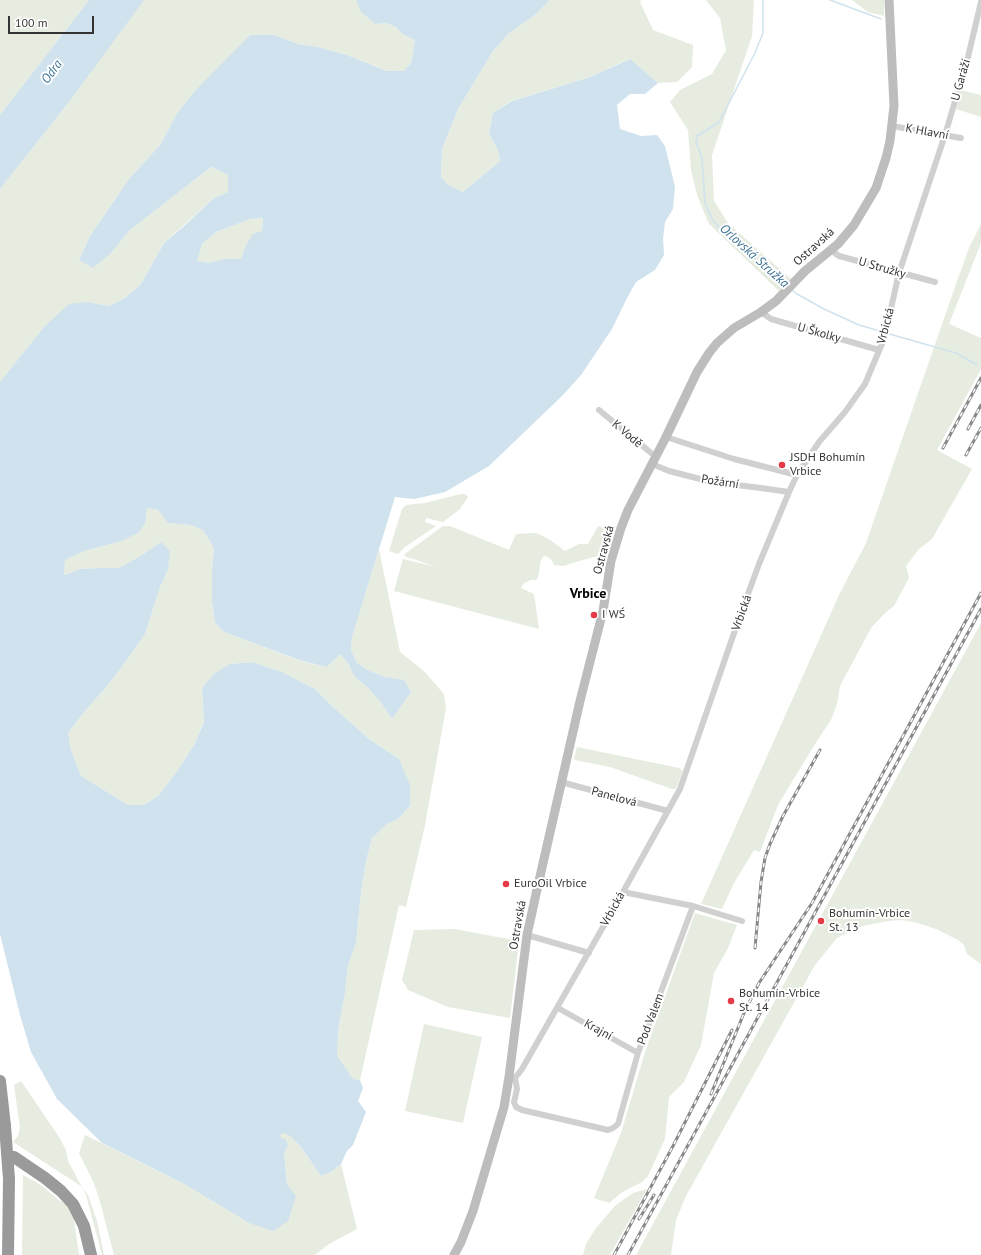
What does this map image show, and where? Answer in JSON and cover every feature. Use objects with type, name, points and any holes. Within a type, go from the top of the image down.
[{"type":"highway","points":[[0,1081],[9,1179],[8,1255]]},
{"type":"highway","points":[[14,1157],[46,1178],[73,1204],[84,1226],[91,1255]]},
{"type":"main road","name":"Ostravská","points":[[454,1255],[461,1242],[473,1211],[512,1077],[527,935],[580,701],[603,611],[608,577],[615,547],[628,510],[666,437],[697,372],[709,354],[717,343],[734,328],[761,312],[784,294],[794,282],[831,250],[854,225],[876,188],[886,158],[892,126],[894,93],[889,0]]},
{"type":"street","name":"U Garáží","points":[[946,135],[968,57],[981,2]]},
{"type":"street","name":"K Hlavní","points":[[892,126],[961,138]]},
{"type":"street","name":"Vrbická","points":[[512,1077],[558,1008],[680,789],[741,613],[789,492],[797,475],[820,442],[845,412],[865,384],[884,339],[899,273],[946,135]]},
{"type":"street","name":"U Stružky","points":[[831,250],[839,256],[935,282]]},
{"type":"street","name":"U Školky","points":[[761,312],[771,319],[879,350]]},
{"type":"street","name":"K Vodě","points":[[599,410],[654,461]]},
{"type":"street","name":"Požární","points":[[666,437],[734,458],[797,475]]},
{"type":"street","name":"Požární","points":[[654,461],[669,471],[712,482],[789,492]]},
{"type":"street","name":"Panelová","points":[[561,782],[668,811]]},
{"type":"street","points":[[623,892],[693,906],[742,921]]},
{"type":"street","name":"Pod Valem","points":[[512,1077],[516,1089],[514,1102],[516,1107],[522,1110],[608,1130],[618,1124],[638,1052],[693,906]]},
{"type":"street","points":[[527,935],[589,953]]},
{"type":"street","name":"Krajní","points":[[558,1008],[638,1052]]},
{"type":"shaded area","points":[[0,0],[89,0],[0,115]]},
{"type":"shaded area","points":[[143,0],[356,0],[361,12],[375,24],[386,23],[396,27],[402,34],[415,40],[411,63],[404,71],[388,71],[347,55],[318,47],[298,44],[274,35],[250,35],[176,115],[161,144],[129,179],[90,236],[79,260],[111,253],[129,231],[212,167],[228,175],[228,192],[214,198],[164,243],[141,284],[125,298],[109,306],[87,302],[44,327],[0,382],[0,189],[69,102]]},
{"type":"shaded area","points":[[550,0],[641,0],[640,2],[653,30],[693,45],[692,67],[677,82],[658,83],[629,59],[590,77],[511,101],[493,113],[489,134],[498,150],[500,161],[463,192],[448,185],[441,177],[442,149],[458,109],[493,51],[508,34],[535,15]]},
{"type":"shaded area","points":[[706,0],[754,0],[752,36],[712,155],[714,201],[728,223],[791,279],[779,291],[709,224],[697,195],[691,170],[688,130],[670,102],[680,90],[712,74],[726,50],[720,18]]},
{"type":"shaded area","points":[[852,0],[884,0],[884,16],[868,12]]},
{"type":"shaded area","points":[[961,90],[981,95],[981,117],[956,109]]},
{"type":"shaded area","points":[[263,218],[262,231],[245,247],[241,259],[224,259],[209,263],[197,261],[202,244],[216,232],[250,219]]},
{"type":"shaded area","points":[[981,224],[981,243],[949,324],[981,338],[981,369],[937,450],[972,469],[932,539],[919,549],[906,566],[909,578],[894,606],[871,628],[840,686],[837,704],[831,720],[778,805],[760,852],[754,850],[734,883],[722,909],[701,904],[839,595],[866,543],[956,284],[969,248]]},
{"type":"shaded area","points":[[465,494],[468,497],[460,509],[443,522],[426,518],[425,522],[436,526],[405,547],[398,554],[389,551],[402,509],[406,505],[425,503]]},
{"type":"shaded area","points":[[147,508],[158,510],[168,523],[191,525],[203,530],[214,548],[212,569],[212,602],[215,623],[224,632],[298,660],[325,667],[341,654],[349,665],[354,676],[369,689],[392,719],[411,692],[404,681],[385,677],[370,671],[357,663],[351,650],[352,637],[379,549],[400,652],[424,671],[444,694],[446,708],[425,825],[406,907],[399,905],[360,1080],[353,1079],[336,1056],[338,1031],[345,993],[348,965],[356,943],[361,892],[366,861],[372,838],[387,824],[398,819],[410,806],[399,759],[369,739],[315,689],[282,672],[252,662],[230,664],[202,688],[204,721],[194,745],[178,770],[159,795],[144,805],[128,805],[81,776],[71,750],[68,733],[108,685],[145,634],[160,587],[168,570],[161,542],[119,568],[81,569],[64,575],[65,560],[84,551],[119,542],[145,524]]},
{"type":"shaded area","points":[[443,526],[450,526],[509,550],[516,534],[536,533],[549,539],[565,551],[579,544],[588,544],[598,526],[614,532],[606,559],[593,557],[563,566],[554,565],[551,559],[544,556],[541,560],[538,578],[536,580],[531,580],[524,583],[521,588],[534,594],[539,629],[394,591],[403,559],[437,567],[404,556]]},
{"type":"shaded area","points":[[981,623],[981,964],[967,954],[964,945],[958,940],[936,929],[902,920],[862,926],[837,938],[815,965],[686,1196],[676,1220],[671,1255],[636,1255]]},
{"type":"shaded area","points":[[577,747],[679,768],[683,771],[677,786],[675,789],[672,789],[610,767],[575,760],[574,758]]},
{"type":"shaded area","points":[[695,913],[737,925],[728,948],[714,973],[701,1045],[684,1082],[669,1097],[665,1139],[648,1176],[642,1182],[621,1193],[609,1203],[594,1198],[621,1133],[645,1052]]},
{"type":"shaded area","points":[[454,929],[519,941],[510,1018],[448,1007],[408,990],[402,980],[414,930]]},
{"type":"shaded area","points":[[424,1024],[482,1037],[463,1123],[405,1111]]},
{"type":"shaded area","points":[[21,1081],[59,1137],[66,1150],[68,1161],[83,1189],[88,1195],[97,1221],[104,1255],[102,1255],[86,1195],[81,1186],[13,1142],[18,1136],[20,1128],[14,1085]]},
{"type":"shaded area","points":[[284,1133],[291,1137],[301,1147],[321,1176],[331,1172],[341,1164],[357,1229],[329,1244],[315,1255],[114,1255],[99,1198],[93,1181],[79,1153],[85,1135],[186,1185],[249,1223],[287,1184],[284,1153],[279,1136]]},
{"type":"shaded area","points":[[23,1175],[41,1185],[60,1201],[70,1206],[78,1218],[74,1220],[79,1255],[22,1255]]},
{"type":"shaded area","points":[[647,1189],[610,1255],[583,1255],[586,1244],[596,1228],[616,1205],[633,1193]]},
{"type":"water","name":"Odra","points":[[89,0],[144,0],[69,102],[0,189],[0,115]]},
{"type":"water","points":[[356,0],[550,0],[535,15],[508,34],[493,51],[458,109],[442,149],[441,177],[448,185],[463,192],[500,161],[498,150],[489,134],[493,113],[512,101],[590,77],[630,59],[658,83],[645,94],[630,94],[617,105],[620,129],[641,136],[657,135],[665,146],[675,187],[673,209],[665,222],[663,239],[664,255],[655,270],[636,282],[612,329],[581,375],[562,396],[489,466],[445,492],[414,499],[395,497],[352,637],[351,650],[357,663],[370,671],[385,677],[404,680],[411,692],[392,719],[369,689],[354,676],[349,665],[341,654],[326,667],[299,660],[224,632],[215,623],[212,602],[212,569],[214,548],[203,530],[191,525],[168,523],[158,510],[147,508],[145,524],[138,533],[119,542],[84,551],[65,560],[64,575],[81,569],[119,568],[161,542],[170,551],[168,570],[160,587],[145,634],[108,685],[68,733],[71,750],[81,776],[128,805],[144,805],[159,795],[178,770],[194,745],[204,722],[202,688],[214,674],[230,664],[252,662],[282,672],[315,689],[369,739],[399,759],[410,785],[410,806],[398,819],[387,824],[372,838],[366,861],[361,892],[356,943],[348,965],[345,993],[338,1031],[337,1056],[353,1079],[360,1080],[363,1088],[358,1101],[366,1112],[353,1145],[347,1151],[341,1164],[331,1172],[321,1176],[301,1147],[291,1137],[284,1133],[279,1136],[286,1140],[288,1145],[284,1153],[287,1184],[296,1196],[288,1221],[273,1231],[249,1223],[186,1185],[102,1143],[57,1099],[31,1052],[20,1015],[0,934],[0,382],[44,327],[69,304],[87,302],[109,306],[125,298],[141,284],[164,243],[214,198],[228,192],[228,175],[212,167],[129,231],[111,253],[93,268],[79,260],[90,236],[129,179],[161,144],[176,115],[195,91],[250,35],[274,35],[298,44],[318,47],[347,55],[387,71],[404,71],[411,63],[415,40],[402,34],[396,27],[386,23],[375,24],[361,12]],"holes":[[[263,218],[262,231],[253,234],[245,247],[241,259],[224,259],[209,263],[197,261],[202,244],[216,232],[250,219]]]},
{"type":"waterway","name":"Orlovská Stružka","points":[[763,0],[763,33],[755,53],[719,122],[697,136],[696,142],[702,158],[705,203],[713,221],[786,285]]},
{"type":"waterway","points":[[830,0],[881,19]]},
{"type":"waterway","name":"Orlovská Stružka","points":[[792,290],[824,309],[859,325],[883,332]]},
{"type":"waterway","name":"Orlovská Stružka","points":[[886,333],[956,353],[977,365]]},
{"type":"railway","points":[[943,448],[981,378]]},
{"type":"railway","points":[[968,429],[981,405]]},
{"type":"railway","points":[[966,455],[981,428]]},
{"type":"railway","points":[[711,1094],[744,1013],[759,983],[812,903],[981,593]]},
{"type":"railway","points":[[628,1255],[981,609]]},
{"type":"railway","points":[[755,948],[761,882],[765,858],[783,816],[820,750]]},
{"type":"railway","points":[[614,1255],[673,1146],[732,1030]]},
{"type":"railway","points":[[639,1219],[654,1195]]},
{"type":"place","name":"JSDH Bohumín Vrbice","points":[[782,465]]},
{"type":"place","name":"I WŚ","points":[[594,615]]},
{"type":"place","name":"EuroOil Vrbice","points":[[506,884]]},
{"type":"place","name":"Bohumín-Vrbice St. 13","points":[[821,921]]},
{"type":"place","name":"Bohumín-Vrbice St. 14","points":[[731,1001]]},
{"type":"district","name":"Vrbice","points":[[588,594]]}]
